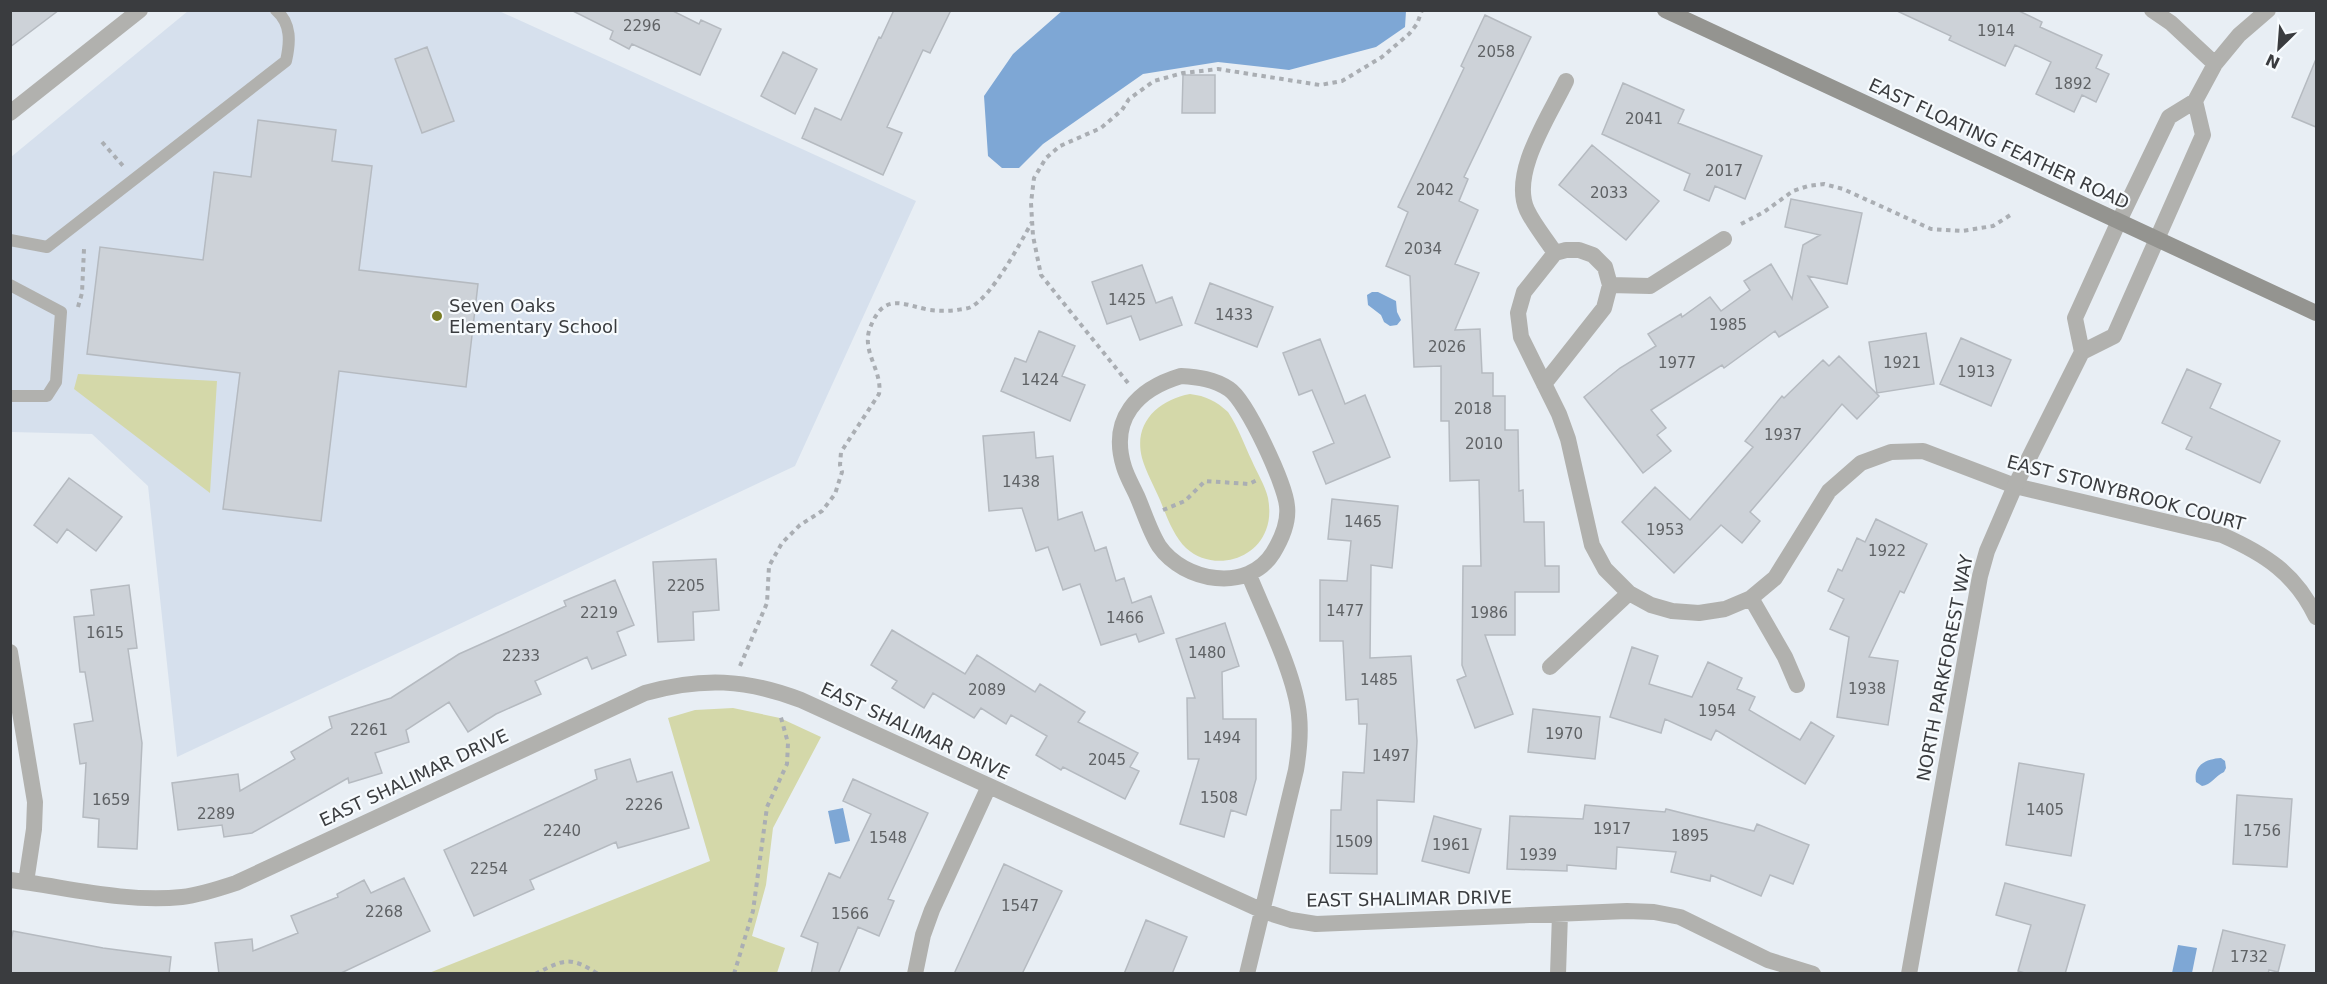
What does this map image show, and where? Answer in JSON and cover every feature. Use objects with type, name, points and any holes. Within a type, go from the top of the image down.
[{"type":"main road","name":"EAST FLOATING FEATHER ROAD","points":[[1665,10],[2316,313]]},
{"type":"street","points":[[10,113],[140,10]]},
{"type":"street","points":[[2152,10],[2171,23],[2215,64]]},
{"type":"street","points":[[2195,101],[2203,135],[2114,336],[2082,352],[2075,318],[2169,117],[2195,101],[2215,64],[2239,35],[2268,10]]},
{"type":"street","points":[[1544,384],[1604,308],[1610,285],[1605,267],[1593,255],[1579,250],[1566,250],[1555,254],[1527,209],[1521,186],[1526,164],[1566,81]]},
{"type":"street","points":[[1610,285],[1650,286],[1724,239]]},
{"type":"street","name":"EAST STONYBROOK COURT","points":[[1555,254],[1524,292],[1518,313],[1521,337],[1560,414],[1568,439],[1592,545],[1605,568],[1629,593],[1651,605],[1672,611],[1699,613],[1725,609],[1751,598],[1775,578],[1829,491],[1861,463],[1891,452],[1923,451],[2015,486],[2222,535],[2253,549],[2284,571],[2309,602],[2316,617]]},
{"type":"street","name":"NORTH PARKFOREST WAY","points":[[1909,974],[1980,576],[1987,550],[2015,486],[2082,352]]},
{"type":"street","points":[[1181,376],[1204,378],[1230,389],[1247,410],[1282,487],[1287,507],[1284,529],[1269,560],[1249,575],[1227,579],[1203,576],[1178,565],[1159,546],[1124,467],[1121,429],[1129,408],[1141,395],[1163,381],[1181,376]]},
{"type":"street","points":[[1247,974],[1296,770],[1300,742],[1299,714],[1294,686],[1249,575]]},
{"type":"street","points":[[1550,667],[1629,593]]},
{"type":"street","points":[[1751,598],[1785,657],[1797,685]]},
{"type":"street","points":[[10,652],[35,802],[34,829],[19,881]]},
{"type":"street","name":"EAST SHALIMAR DRIVE","points":[[19,881],[155,899],[210,892],[236,883],[645,693],[697,682],[737,683],[776,690],[1263,911],[1291,920],[1316,924],[1627,911],[1654,912],[1680,918],[1768,960],[1813,974]]},
{"type":"street","points":[[915,974],[923,935],[932,910],[989,786]]},
{"type":"street","points":[[1558,974],[1560,914]]},
{"type":"lane","points":[[10,240],[47,247],[286,61],[291,38],[276,10]]},
{"type":"lane","points":[[10,285],[61,312],[56,382],[47,396],[10,396]]},
{"type":"path","points":[[1130,385],[1041,275],[1033,236],[1031,203],[1035,178],[1053,151],[1101,128],[1122,110],[1129,99],[1154,81],[1195,71],[1218,69],[1320,85],[1342,81],[1382,57],[1409,34],[1417,24],[1422,10]]},
{"type":"path","points":[[1742,224],[1764,212],[1793,191],[1824,184],[1843,189],[1931,229],[1962,231],[1992,226],[2012,214]]},
{"type":"path","points":[[737,683],[740,665],[767,603],[768,566],[782,543],[800,525],[822,511],[835,494],[842,472],[841,452],[879,394],[878,376],[867,346],[870,327],[876,317],[884,308],[900,302],[930,310],[969,309],[992,288],[1032,222]]},
{"type":"path","points":[[76,314],[82,293],[84,249]]},
{"type":"path","points":[[1162,510],[1185,501],[1205,482],[1249,484],[1262,478]]},
{"type":"path","points":[[734,974],[755,902],[766,807],[784,773],[788,757],[788,743],[776,690]]},
{"type":"path","points":[[535,974],[555,963],[570,959],[582,963],[598,974]]},
{"type":"shaded area","name":"Seven Oaks Elementary School","points":[[188,11],[499,11],[916,201],[795,466],[177,757],[148,486],[92,434],[11,432],[11,157]]},
{"type":"green space","points":[[78,374],[217,381],[210,493],[74,389]]},
{"type":"green space","points":[[1190,394],[1211,400],[1228,412],[1268,498],[1268,522],[1260,541],[1252,550],[1231,560],[1207,559],[1186,548],[1171,526],[1142,458],[1141,434],[1151,415],[1168,402]]},
{"type":"green space","points":[[733,708],[780,718],[821,737],[773,828],[766,885],[752,936],[785,948],[777,973],[429,973],[710,861],[668,718],[695,710]]},
{"type":"water","points":[[1063,10],[1406,11],[1405,27],[1376,47],[1289,70],[1218,62],[1143,74],[1043,144],[1019,168],[1002,168],[988,156],[984,96],[1013,54]]},
{"type":"water","points":[[1378,292],[1396,301],[1397,312],[1401,320],[1397,325],[1390,326],[1384,322],[1381,315],[1368,305],[1367,295]]},
{"type":"water","points":[[2221,758],[2225,761],[2224,772],[2205,785],[2202,786],[2196,782],[2197,771],[2202,764]]},
{"type":"water","points":[[843,808],[850,841],[835,844],[828,811]]},
{"type":"water","points":[[2178,945],[2197,948],[2192,973],[2172,973]]},
{"type":"building","points":[[10,10],[59,10],[10,47]]},
{"type":"building","points":[[571,10],[671,10],[699,24],[701,20],[721,29],[700,75],[632,44],[629,49],[610,39],[613,31]]},
{"type":"building","points":[[894,10],[951,10],[930,53],[923,50],[887,127],[902,133],[883,175],[802,138],[815,108],[841,120]]},
{"type":"building","points":[[1895,10],[2017,10],[2042,22],[2040,27],[2102,55],[2096,68],[2109,74],[2096,102],[2082,95],[2074,112],[2036,94],[2051,62],[2015,45],[2005,66],[1949,40],[1951,36]]},
{"type":"building","points":[[1485,15],[1531,37],[1464,177],[1468,179],[1459,201],[1478,210],[1455,264],[1479,273],[1455,330],[1480,329],[1482,373],[1493,373],[1493,396],[1505,396],[1505,430],[1518,430],[1519,491],[1523,490],[1524,522],[1544,522],[1545,566],[1559,566],[1559,592],[1515,592],[1515,635],[1485,635],[1513,714],[1475,728],[1457,680],[1466,676],[1462,665],[1463,566],[1481,566],[1479,480],[1450,481],[1449,421],[1441,421],[1441,366],[1414,367],[1410,276],[1386,266],[1408,212],[1398,207],[1464,68],[1461,66]]},
{"type":"building","points":[[427,47],[454,121],[422,133],[395,59]]},
{"type":"building","points":[[783,52],[817,69],[795,114],[761,96]]},
{"type":"building","points":[[2316,59],[2316,127],[2292,117]]},
{"type":"building","points":[[1183,75],[1215,75],[1215,113],[1182,113]]},
{"type":"building","points":[[1623,83],[1684,110],[1678,123],[1762,156],[1745,199],[1715,186],[1709,201],[1684,190],[1690,174],[1602,134]]},
{"type":"building","points":[[258,120],[336,130],[332,161],[372,166],[359,270],[478,284],[466,387],[339,371],[321,521],[223,509],[240,373],[87,354],[100,247],[203,260],[214,172],[251,177]]},
{"type":"building","points":[[1592,145],[1659,201],[1626,240],[1559,185]]},
{"type":"building","points":[[1791,199],[1862,213],[1847,284],[1808,276],[1828,307],[1779,337],[1775,331],[1724,368],[1722,365],[1651,410],[1666,428],[1657,435],[1671,451],[1643,473],[1584,397],[1620,368],[1656,346],[1648,334],[1681,314],[1682,317],[1710,297],[1721,311],[1750,290],[1744,281],[1771,264],[1792,299],[1803,245],[1820,235],[1785,227]]},
{"type":"building","points":[[1142,265],[1156,303],[1172,297],[1182,325],[1140,340],[1131,316],[1107,324],[1092,282]]},
{"type":"building","points":[[1210,283],[1273,307],[1257,347],[1195,323]]},
{"type":"building","points":[[1039,331],[1075,346],[1062,376],[1085,385],[1070,421],[1001,391],[1015,358],[1026,362]]},
{"type":"building","points":[[1926,333],[1934,384],[1877,393],[1869,342]]},
{"type":"building","points":[[1961,338],[2011,360],[1991,406],[1940,384]]},
{"type":"building","points":[[1320,339],[1345,404],[1365,395],[1390,457],[1326,484],[1313,452],[1334,443],[1312,390],[1299,395],[1283,353]]},
{"type":"building","points":[[1839,356],[1879,396],[1857,419],[1842,404],[1750,512],[1760,521],[1742,543],[1721,525],[1674,573],[1622,522],[1655,487],[1690,520],[1753,447],[1745,441],[1782,396],[1784,398],[1823,360],[1829,366]]},
{"type":"building","points":[[2187,369],[2221,384],[2210,408],[2280,441],[2260,483],[2186,449],[2192,437],[2162,423]]},
{"type":"building","points":[[1034,432],[1036,458],[1053,456],[1058,520],[1082,512],[1095,551],[1106,547],[1116,581],[1124,578],[1132,603],[1151,596],[1164,633],[1139,642],[1136,634],[1101,645],[1080,584],[1063,590],[1048,547],[1036,551],[1022,508],[989,511],[983,436]]},
{"type":"building","points":[[69,478],[122,517],[96,551],[67,529],[57,543],[34,525]]},
{"type":"building","points":[[1332,499],[1398,506],[1392,568],[1371,565],[1370,658],[1411,656],[1417,741],[1414,802],[1377,800],[1377,874],[1330,873],[1331,810],[1341,810],[1343,772],[1364,773],[1367,724],[1359,724],[1358,699],[1346,700],[1343,641],[1320,641],[1320,580],[1347,581],[1351,541],[1328,539]]},
{"type":"building","points":[[1876,519],[1927,544],[1904,593],[1900,591],[1869,657],[1898,661],[1888,725],[1837,717],[1849,637],[1830,629],[1844,599],[1828,591],[1838,569],[1842,571],[1857,538],[1865,542]]},
{"type":"building","points":[[716,559],[719,610],[693,612],[694,640],[658,642],[653,562]]},
{"type":"building","points":[[615,580],[634,625],[617,632],[626,655],[592,669],[587,657],[535,681],[541,694],[496,714],[468,732],[449,702],[406,730],[409,742],[375,753],[382,773],[349,783],[348,778],[252,833],[224,837],[222,825],[178,830],[172,783],[238,774],[240,791],[295,759],[291,752],[332,728],[329,717],[391,698],[459,654],[566,606],[564,601]]},
{"type":"building","points":[[129,585],[137,648],[128,649],[142,743],[137,849],[98,847],[99,819],[83,817],[86,763],[80,764],[74,724],[93,721],[85,672],[80,672],[74,617],[94,615],[91,590]]},
{"type":"building","points":[[1225,623],[1239,666],[1222,672],[1223,719],[1256,719],[1256,779],[1246,815],[1231,810],[1224,837],[1180,824],[1199,759],[1188,759],[1187,698],[1195,698],[1176,639]]},
{"type":"building","points":[[892,630],[965,674],[977,655],[1035,692],[1040,684],[1085,712],[1078,722],[1138,753],[1130,767],[1139,771],[1125,799],[1063,767],[1061,770],[1036,755],[1047,736],[1011,715],[1006,724],[981,708],[974,718],[933,693],[924,708],[892,688],[897,681],[871,665]]},
{"type":"building","points":[[1632,647],[1658,656],[1649,684],[1692,697],[1708,662],[1742,678],[1737,689],[1755,697],[1749,710],[1800,740],[1811,722],[1834,736],[1805,784],[1716,730],[1711,740],[1665,719],[1661,733],[1610,717]]},
{"type":"building","points":[[1533,709],[1600,717],[1595,759],[1528,752]]},
{"type":"building","points":[[630,759],[637,782],[672,772],[689,828],[618,848],[616,842],[530,880],[534,889],[474,916],[444,850],[597,779],[595,770]]},
{"type":"building","points":[[2019,763],[2084,774],[2071,856],[2006,845]]},
{"type":"building","points":[[853,779],[928,813],[888,899],[894,901],[879,936],[858,927],[838,974],[811,974],[818,943],[801,936],[829,873],[840,878],[871,814],[843,801]]},
{"type":"building","points":[[2237,795],[2292,799],[2287,867],[2233,864]]},
{"type":"building","points":[[1585,805],[1665,812],[1666,809],[1754,831],[1757,824],[1809,845],[1793,884],[1770,875],[1761,896],[1711,875],[1710,881],[1671,872],[1676,852],[1617,847],[1616,869],[1567,865],[1567,871],[1507,869],[1510,816],[1583,819]]},
{"type":"building","points":[[1434,816],[1481,829],[1469,873],[1422,861]]},
{"type":"building","points":[[1004,864],[1062,891],[1022,974],[954,974]]},
{"type":"building","points":[[404,878],[430,931],[339,974],[219,974],[215,943],[252,939],[253,951],[298,933],[291,916],[338,897],[337,894],[364,880],[371,893]]},
{"type":"building","points":[[2005,883],[2085,905],[2065,974],[2028,974],[2018,971],[2031,925],[1996,915]]},
{"type":"building","points":[[1146,920],[1187,937],[1172,974],[1124,974]]},
{"type":"building","points":[[2223,930],[2285,945],[2278,972],[2269,970],[2268,974],[2212,974]]},
{"type":"building","points":[[13,931],[103,948],[171,957],[169,974],[10,974],[10,946]]},
{"type":"place","name":"Seven Oaks Elementary School","points":[[437,316]]}]
